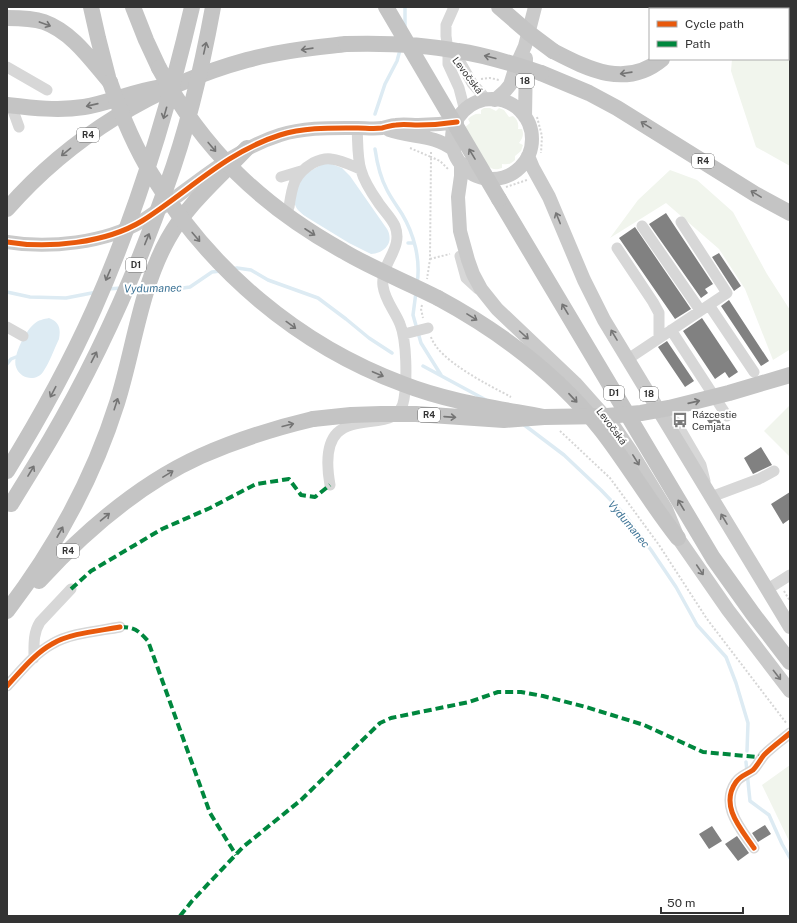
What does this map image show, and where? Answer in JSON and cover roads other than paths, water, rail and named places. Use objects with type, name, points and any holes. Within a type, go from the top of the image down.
[{"type":"highway","points":[[91,7],[110,82],[128,128],[151,174],[162,192],[192,232],[214,258],[242,286],[298,330],[343,357],[375,373],[433,395],[550,422]]},
{"type":"highway","points":[[133,7],[146,40],[172,92],[196,127],[234,171],[260,195],[298,224],[344,252],[438,298],[510,342],[568,392],[602,431],[678,538]]},
{"type":"highway","name":"D1","points":[[7,471],[53,392],[94,309],[113,263],[132,213],[170,95],[192,7]]},
{"type":"highway","name":"D1","points":[[9,507],[50,439],[79,386],[127,287],[149,234],[168,184],[182,139],[213,7]]},
{"type":"highway","name":"D1","points":[[386,7],[503,193],[690,521],[732,585],[790,662]]},
{"type":"highway","points":[[499,7],[570,66],[601,88],[617,108]]},
{"type":"highway","points":[[7,18],[43,22],[59,30],[71,39],[110,82]]},
{"type":"highway","name":"R4","points":[[7,208],[33,181],[82,140],[105,124],[149,98],[184,82],[224,67],[265,56],[308,48],[346,44],[394,44],[458,50],[541,72],[589,93],[617,108],[755,194],[790,213]]},
{"type":"highway","points":[[553,51],[581,66],[609,74],[640,71],[650,67],[660,60]]},
{"type":"highway","points":[[9,105],[46,109],[85,107],[121,98],[140,91],[184,82]]},
{"type":"highway","points":[[7,612],[46,557],[67,520],[93,467],[116,404],[142,307],[153,273],[167,240],[184,214],[197,198],[247,148]]},
{"type":"highway","name":"R4","points":[[7,612],[30,592],[63,555],[82,538],[106,517],[151,484],[200,456],[269,431],[313,419],[351,415],[416,414],[550,422],[641,413],[701,401],[790,375]]},
{"type":"main road","name":"Levočská","points":[[491,100],[505,91],[510,85],[516,66],[525,46],[535,7]]},
{"type":"main road","name":"Levočská","points":[[455,168],[470,172],[481,178],[500,178],[506,177],[535,157],[530,127],[531,116],[525,46]]},
{"type":"main road","name":"Levočská","points":[[531,116],[505,102],[491,100],[478,102],[461,116],[453,133],[455,168],[461,176],[458,197],[460,231],[463,246],[473,274],[488,298],[505,317],[562,370],[605,415],[630,450],[666,509],[678,538],[728,610],[790,691]]},
{"type":"main road","points":[[7,242],[51,245],[89,240],[123,230],[141,222],[218,166],[247,148],[290,132],[316,129],[382,128],[397,124],[432,125],[461,116]]},
{"type":"main road","points":[[382,128],[398,133],[432,138],[441,141],[454,150]]},
{"type":"main road","name":"18","points":[[535,157],[537,175],[549,197],[584,280],[604,320],[790,627]]},
{"type":"street","name":"Levočská","points":[[454,7],[446,25],[446,36],[448,64],[459,88],[461,116]]},
{"type":"street","name":"Levočská","points":[[448,50],[459,60],[472,83],[491,100]]},
{"type":"street","points":[[7,67],[47,90]]},
{"type":"street","points":[[9,105],[19,127]]},
{"type":"street","points":[[330,485],[328,473],[328,449],[332,438],[340,429],[386,418],[396,415],[401,411],[404,397],[405,347],[417,331],[400,323],[385,295],[383,286],[385,267],[396,248],[397,234],[395,226],[371,191],[360,169],[357,128]]},
{"type":"street","points":[[289,207],[295,178],[302,171],[320,160],[325,158],[333,159],[360,169]]},
{"type":"street","points":[[281,177],[302,171]]},
{"type":"street","points":[[628,359],[727,293],[681,222]]},
{"type":"street","points":[[642,226],[754,372]]},
{"type":"street","points":[[617,248],[654,302],[659,313],[660,338]]},
{"type":"street","points":[[7,327],[23,336]]},
{"type":"street","points":[[671,330],[727,416]]},
{"type":"street","points":[[709,494],[759,479],[774,471]]},
{"type":"street","points":[[736,538],[758,566],[790,617]]},
{"type":"street","points":[[771,587],[790,574]]},
{"type":"street","points":[[34,658],[34,637],[36,628],[71,590]]},
{"type":"street","points":[[7,686],[39,653],[53,643],[74,636],[120,627]]},
{"type":"street","points":[[754,848],[733,818],[730,811],[733,787],[741,777],[754,769],[764,756],[790,733]]},
{"type":"waterway","points":[[405,7],[405,28]]},
{"type":"waterway","points":[[375,114],[385,84],[397,61],[400,50]]},
{"type":"waterway","points":[[375,149],[379,170],[385,185],[410,230],[416,248],[418,266],[417,284]]},
{"type":"waterway","points":[[408,243],[414,243]]},
{"type":"waterway","name":"Vydumanec","points":[[231,269],[237,268],[251,270],[268,280],[318,298],[369,338],[392,353]]},
{"type":"waterway","name":"Vydumanec","points":[[153,288],[176,289],[190,287],[212,272],[221,271]]},
{"type":"waterway","name":"Vydumanec","points":[[107,289],[122,288]]},
{"type":"waterway","name":"Vydumanec","points":[[7,292],[30,297],[66,298],[97,292]]},
{"type":"waterway","points":[[416,292],[413,315],[421,343],[441,375]]},
{"type":"waterway","points":[[7,364],[11,359],[16,357]]},
{"type":"waterway","name":"Vydumanec","points":[[423,366],[486,400]]},
{"type":"waterway","name":"Vydumanec","points":[[523,424],[564,455],[625,515],[676,587],[697,625],[726,657],[736,683],[748,723],[747,751]]},
{"type":"waterway","name":"Vydumanec","points":[[746,762],[750,801],[769,815],[790,858]]},
{"type":"place","name":"Rázcestie Cemjata","points":[[680,420]]}]
